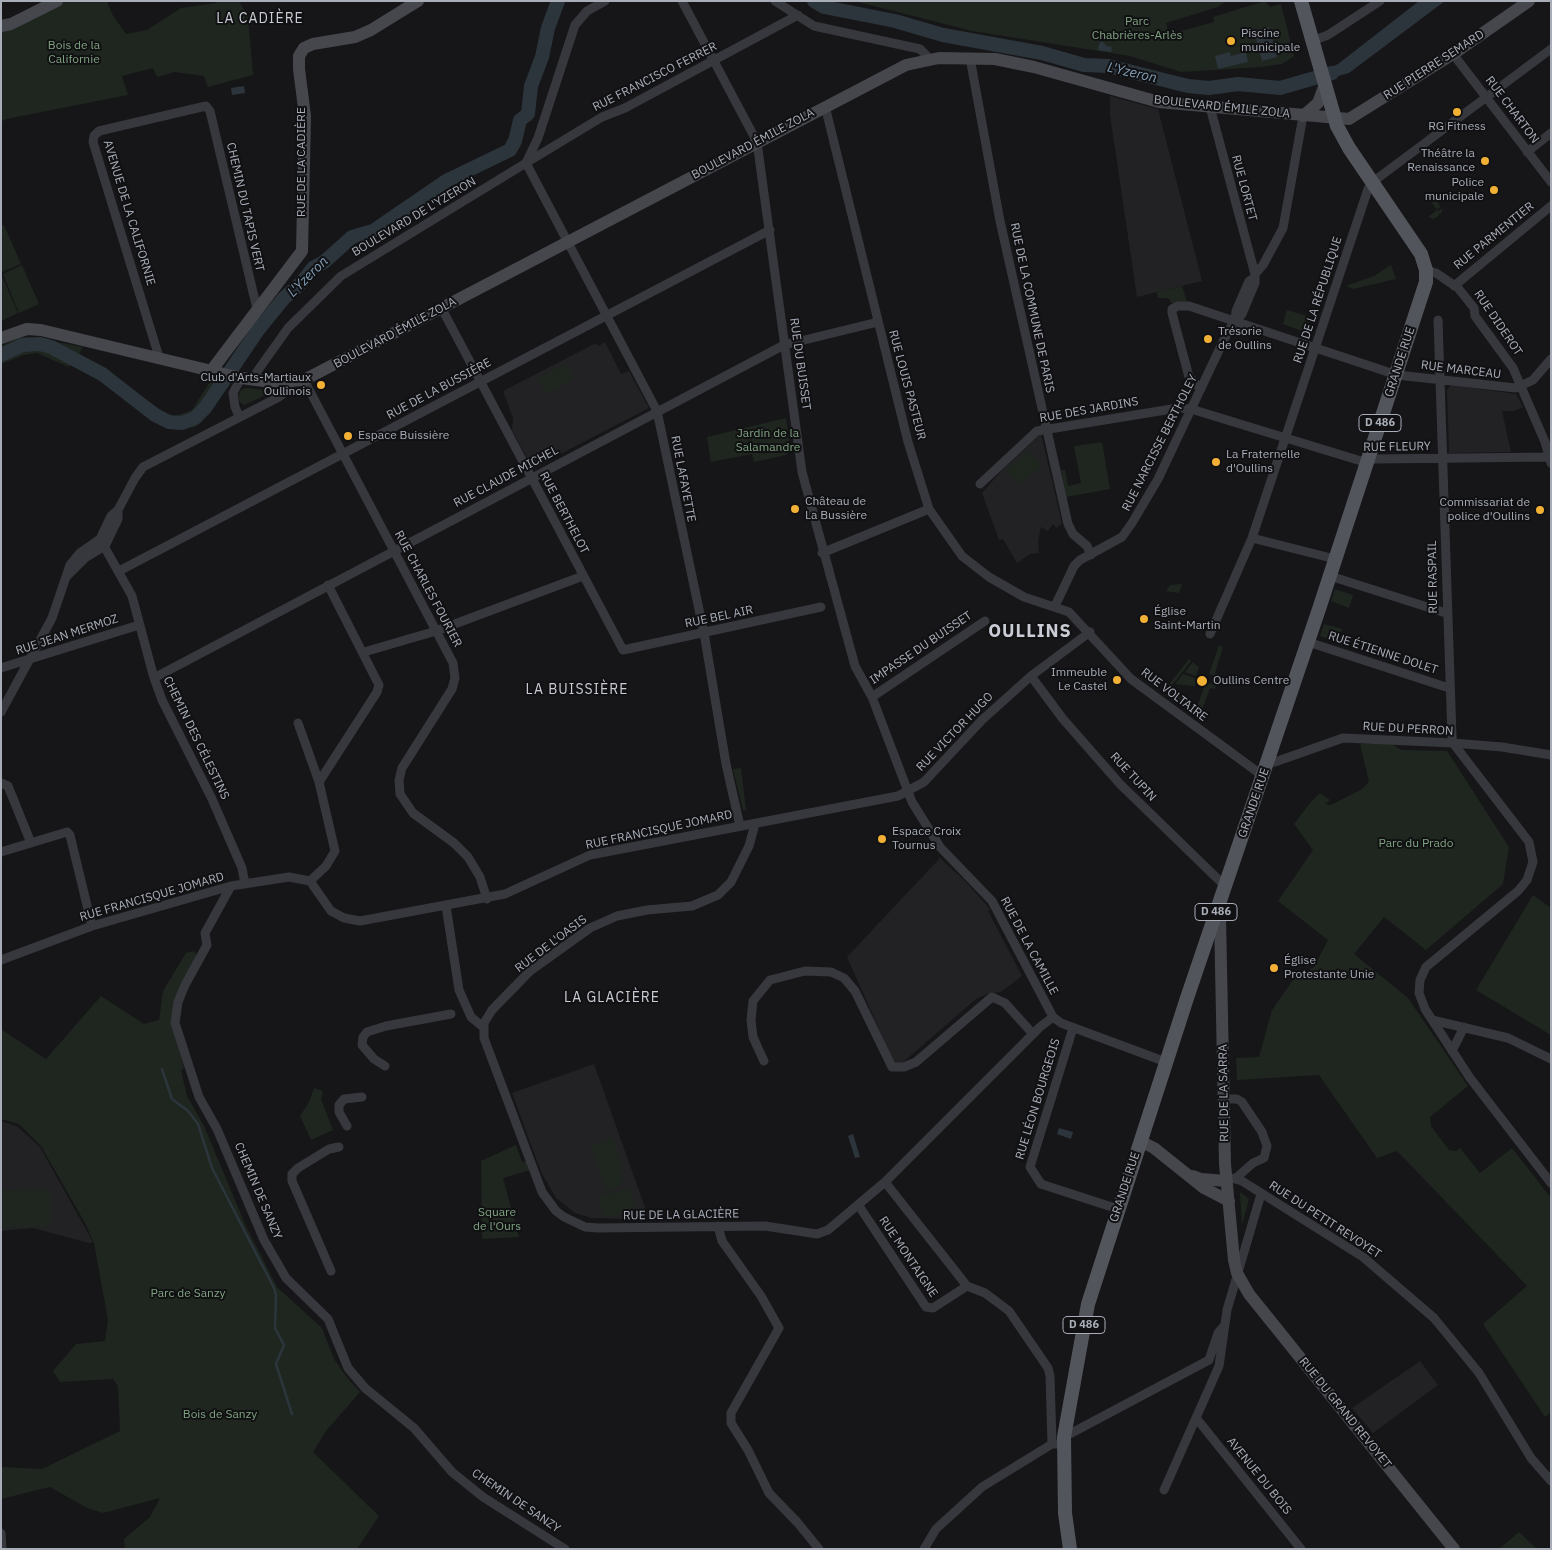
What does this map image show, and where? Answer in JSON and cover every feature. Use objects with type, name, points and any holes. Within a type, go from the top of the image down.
[{"type":"main road","points":[[1,26],[11,24],[38,5],[57,1]]},
{"type":"main road","name":"RUE DE LA CADIÈRE","points":[[213,372],[257,309],[302,251],[305,116],[299,56],[304,48],[312,44],[355,37],[371,30],[418,1]]},
{"type":"main road","points":[[1301,1],[1325,84],[1324,101],[1335,119],[1344,141],[1421,254],[1426,270]]},
{"type":"main road","name":"RUE PIERRE SEMARD","points":[[1335,119],[1349,119],[1357,115],[1453,54],[1529,1]]},
{"type":"main road","name":"BOULEVARD ÉMILE ZOLA","points":[[1,338],[27,329],[41,330],[159,357],[242,379],[272,382],[304,380],[825,106],[906,65],[930,59],[970,58],[1020,64],[1159,102],[1335,119]]},
{"type":"main road","name":"BOULEVARD ÉMILE ZOLA","points":[[1303,116],[1324,101]]},
{"type":"main road","name":"GRANDE RUE","points":[[1070,1549],[1065,1513],[1060,1442],[1088,1304],[1166,1062],[1397,375],[1426,282],[1426,270]]},
{"type":"main road","name":"RUE DE LA SARRA","points":[[1218,909],[1220,917],[1225,1164],[1230,1179],[1229,1201],[1234,1260],[1238,1276]]},
{"type":"main road","points":[[1140,1141],[1154,1148],[1204,1188],[1229,1201]]},
{"type":"main road","points":[[1186,1173],[1201,1180],[1230,1179]]},
{"type":"main road","name":"RUE DU GRAND REVOYET","points":[[1238,1276],[1249,1294],[1454,1549]]},
{"type":"street","name":"BOULEVARD DE L'YZERON","points":[[242,379],[288,328],[341,276],[526,163],[538,150],[575,25],[587,11],[605,1]]},
{"type":"street","name":"RUE DU BUISSET","points":[[682,1],[758,142],[802,472],[822,553],[854,666],[872,697],[908,792]]},
{"type":"street","points":[[775,1],[814,26],[920,49],[930,59]]},
{"type":"street","points":[[1312,41],[1328,35],[1380,1]]},
{"type":"street","name":"RUE FRANCISCO FERRER","points":[[538,150],[602,117],[625,108],[798,15]]},
{"type":"street","name":"RUE DE LA RÉPUBLIQUE","points":[[1210,634],[1252,538],[1366,194],[1372,183],[1551,49]]},
{"type":"street","name":"RUE CHARTON","points":[[1453,54],[1551,182]]},
{"type":"street","name":"RUE DE LA COMMUNE DE PARIS","points":[[970,58],[1000,221],[1068,524],[1073,534],[1087,546],[1091,555]]},
{"type":"street","name":"AVENUE DE LA CALIFORNIE","points":[[159,357],[93,142],[94,136],[99,131],[198,106],[206,106],[210,111]]},
{"type":"street","name":"RUE LOUIS PASTEUR","points":[[825,106],[908,442],[929,509],[962,556],[974,566],[989,577],[1024,596],[1039,603],[1055,606]]},
{"type":"street","name":"RUE LORTET","points":[[1210,107],[1254,276]]},
{"type":"street","name":"CHEMIN DU TAPIS VERT","points":[[210,111],[257,309]]},
{"type":"street","name":"RUE NARCISSE BERTHOLEY","points":[[1055,606],[1074,566],[1122,537],[1132,524],[1158,478],[1234,320],[1249,281],[1263,265],[1284,228],[1303,116]]},
{"type":"street","points":[[1527,152],[1551,132]]},
{"type":"street","name":"RUE LAFAYETTE","points":[[526,163],[657,411],[704,633],[726,764],[740,826]]},
{"type":"street","name":"RUE PARMENTIER","points":[[1454,286],[1551,206]]},
{"type":"street","name":"RUE DE LA BUSSIÈRE","points":[[119,572],[342,453],[770,230]]},
{"type":"street","name":"RUE DIDEROT","points":[[1426,270],[1436,273],[1454,286],[1474,308],[1475,316],[1513,368],[1522,386],[1550,459]]},
{"type":"street","name":"RUE MARCEAU","points":[[1201,389],[1189,377],[1172,313],[1172,309],[1178,306],[1189,306],[1234,320],[1315,349],[1397,375],[1504,388],[1522,386]]},
{"type":"street","name":"RUE BERTHELOT","points":[[442,309],[622,650]]},
{"type":"street","name":"RUE RASPAIL","points":[[1438,320],[1446,613],[1453,743]]},
{"type":"street","name":"RUE CLAUDE MICHEL","points":[[154,678],[784,344],[878,322]]},
{"type":"street","points":[[1522,386],[1533,380],[1551,359]]},
{"type":"street","points":[[239,416],[235,407],[233,393],[242,379]]},
{"type":"street","name":"RUE CHARLES FOURIER","points":[[304,380],[453,663],[454,678],[452,689],[402,768],[399,780],[400,794],[413,813],[464,853],[480,877],[486,899]]},
{"type":"street","points":[[264,403],[272,395],[272,382]]},
{"type":"street","points":[[1,712],[52,618],[66,576],[103,542],[118,519],[118,510],[135,478],[147,464],[283,394],[291,382]]},
{"type":"street","name":"RUE DES JARDINS","points":[[980,484],[1037,431],[1178,408],[1191,409]]},
{"type":"street","name":"RUE FLEURY","points":[[1191,409],[1352,460],[1550,459]]},
{"type":"street","points":[[822,553],[929,509]]},
{"type":"street","points":[[1252,538],[1335,559]]},
{"type":"street","name":"CHEMIN DES CÉLESTINS","points":[[103,542],[132,596],[154,678],[184,745],[212,799],[242,868],[245,884]]},
{"type":"street","points":[[364,652],[436,631],[583,576]]},
{"type":"street","points":[[1330,576],[1446,613]]},
{"type":"street","points":[[319,782],[377,692],[379,685],[364,652],[328,585]]},
{"type":"street","name":"RUE VOLTAIRE","points":[[1055,606],[1069,612],[1090,632],[1131,679],[1263,776]]},
{"type":"street","name":"RUE BEL AIR","points":[[622,650],[821,607]]},
{"type":"street","name":"IMPASSE DU BUISSET","points":[[872,697],[985,621]]},
{"type":"street","name":"RUE JEAN MERMOZ","points":[[1,668],[139,625]]},
{"type":"street","name":"RUE VICTOR HUGO","points":[[908,792],[924,782],[982,720],[1031,676],[1090,632]]},
{"type":"street","name":"RUE ÉTIENNE DOLET","points":[[1308,642],[1449,688]]},
{"type":"street","name":"RUE TUPIN","points":[[1031,676],[1063,720],[1120,784],[1226,887]]},
{"type":"street","points":[[298,723],[319,782],[333,835],[335,851],[326,866],[310,881]]},
{"type":"street","name":"RUE DU PERRON","points":[[1268,762],[1275,762],[1342,738],[1453,743],[1502,747],[1551,755]]},
{"type":"street","points":[[1453,743],[1529,842],[1533,862],[1527,880],[1518,891],[1433,960],[1424,972],[1419,994],[1432,1020],[1452,1051],[1551,1184]]},
{"type":"street","points":[[1470,765],[1468,754],[1474,745]]},
{"type":"street","points":[[1,783],[8,786],[30,843]]},
{"type":"street","name":"RUE FRANCISQUE JOMARD","points":[[1,960],[92,926],[231,886],[289,877],[310,881],[331,911],[344,918],[360,921],[486,899],[511,892],[590,855],[755,824],[908,792]]},
{"type":"street","name":"RUE DE LA CAMILLE","points":[[908,792],[919,815],[940,847],[993,904],[1053,1018]]},
{"type":"street","name":"RUE DE L'OASIS","points":[[483,1027],[492,1010],[530,972],[590,928],[616,916],[647,910],[692,906],[718,895],[731,882],[739,868],[751,842],[755,824]]},
{"type":"street","points":[[1,852],[67,832],[70,836],[92,926]]},
{"type":"street","name":"CHEMIN DE SANZY","points":[[231,886],[205,933],[207,945],[178,1002],[175,1023],[199,1097],[218,1129],[264,1240],[286,1278],[328,1319],[348,1368],[365,1388],[414,1428],[458,1477],[483,1497],[565,1549]]},
{"type":"street","name":"RUE DE LA GLACIÈRE","points":[[446,906],[459,990],[471,1017],[483,1027],[490,1057],[501,1080],[542,1192],[556,1211],[578,1224],[598,1228],[765,1226],[817,1234],[828,1230],[859,1206],[1032,1035],[1053,1018]]},
{"type":"street","points":[[764,1061],[753,1037],[751,1020],[753,1001],[770,980],[787,974],[805,971],[831,972],[844,978],[855,990],[889,1062],[897,1068],[916,1062],[992,997],[998,998],[1032,1035]]},
{"type":"street","points":[[385,1066],[374,1059],[362,1045],[363,1037],[367,1032],[386,1026],[451,1014]]},
{"type":"street","points":[[1053,1018],[1072,1028],[1166,1062]]},
{"type":"street","points":[[1432,1020],[1508,1038],[1551,1059]]},
{"type":"street","points":[[1452,1051],[1464,1027]]},
{"type":"street","name":"RUE LÉON BOURGEOIS","points":[[1072,1028],[1030,1167],[1041,1184],[1118,1209]]},
{"type":"street","points":[[347,1126],[339,1112],[339,1105],[344,1099],[362,1097]]},
{"type":"street","points":[[1224,1099],[1237,1099],[1242,1102],[1262,1132],[1267,1146],[1264,1158],[1253,1163],[1230,1179]]},
{"type":"street","points":[[331,1271],[292,1181],[292,1174],[298,1168],[329,1149],[339,1147]]},
{"type":"street","name":"RUE DU PETIT REVOYET","points":[[1230,1179],[1261,1194],[1363,1257],[1434,1318],[1478,1373],[1531,1458],[1551,1481]]},
{"type":"street","points":[[884,1182],[967,1286],[996,1300],[1008,1311],[1048,1368],[1060,1442]]},
{"type":"street","name":"RUE DE LA SARRA","points":[[924,1549],[936,1529],[982,1487],[1209,1360],[1218,1333],[1225,1326],[1261,1194]]},
{"type":"street","name":"RUE MONTAIGNE","points":[[859,1206],[926,1307],[933,1308],[967,1286]]},
{"type":"street","points":[[718,1226],[722,1241],[761,1296],[779,1328],[732,1413],[731,1423],[748,1450],[768,1493],[797,1522],[819,1549]]},
{"type":"street","points":[[1164,1490],[1219,1366],[1225,1326]]},
{"type":"street","name":"AVENUE DU BOIS","points":[[1197,1419],[1301,1549]]},
{"type":"street","points":[[1,1533],[2,1549]]},
{"type":"shaded area","points":[[1419,1],[1445,1],[1349,73],[1316,82],[1314,75],[1338,64]]},
{"type":"shaded area","points":[[1269,27],[1277,57],[1262,61],[1254,31]]},
{"type":"shaded area","points":[[1102,41],[1107,46],[1112,47],[1111,52],[1098,50],[1099,44]]},
{"type":"shaded area","points":[[1230,52],[1231,56],[1246,52],[1248,62],[1218,69],[1215,56]]},
{"type":"shaded area","points":[[244,86],[245,93],[232,95],[231,88]]},
{"type":"shaded area","points":[[1110,96],[1158,109],[1202,281],[1137,297],[1110,115]]},
{"type":"shaded area","points":[[605,342],[621,374],[629,371],[649,408],[547,461],[544,456],[541,458],[544,463],[533,469],[512,430],[513,418],[503,391],[596,343],[598,346]]},
{"type":"shaded area","points":[[1451,385],[1516,394],[1523,407],[1514,411],[1502,411],[1511,452],[1449,453],[1447,390]]},
{"type":"shaded area","points":[[1041,434],[1062,523],[1057,528],[1053,524],[1048,531],[1041,527],[1038,541],[1039,553],[1030,554],[1017,563],[1003,539],[999,540],[982,493],[1002,470]]},
{"type":"shaded area","points":[[940,858],[964,880],[990,909],[988,911],[1022,976],[1001,992],[987,994],[976,999],[901,1064],[894,1063],[847,957]]},
{"type":"shaded area","points":[[594,1064],[648,1216],[638,1219],[591,1218],[575,1213],[556,1198],[541,1172],[512,1093]]},
{"type":"shaded area","points":[[1,1121],[18,1127],[40,1147],[93,1242],[89,1243],[33,1228],[1,1231]]},
{"type":"shaded area","points":[[1059,1128],[1073,1132],[1071,1139],[1057,1134]]},
{"type":"shaded area","points":[[853,1134],[860,1157],[855,1158],[848,1136]]},
{"type":"shaded area","points":[[1420,1361],[1438,1385],[1373,1433],[1352,1408]]},
{"type":"green space","name":"Bois de la Californie","points":[[64,1],[107,1],[112,14],[126,34],[147,30],[181,8],[216,3],[216,1],[239,1],[248,17],[253,75],[208,87],[204,76],[175,72],[157,77],[153,68],[122,76],[128,95],[6,119],[1,122],[1,29],[12,26]]},
{"type":"green space","name":"Parc Chabrières-Arlès","points":[[854,1],[1226,1],[1218,7],[1166,23],[1169,33],[1174,33],[1214,22],[1213,17],[1265,1],[1270,7],[1281,4],[1294,56],[1282,64],[1262,67],[1181,72],[1130,56],[972,31]]},
{"type":"green space","points":[[1433,197],[1441,207],[1437,209],[1438,211],[1443,208],[1441,214],[1433,219],[1428,217],[1437,210],[1429,199]]},
{"type":"green space","points":[[4,225],[21,264],[2,272],[1,226]]},
{"type":"green space","points":[[22,265],[39,304],[19,313],[3,274]]},
{"type":"green space","points":[[1391,265],[1396,279],[1353,289],[1346,286],[1374,276]]},
{"type":"green space","points":[[1,274],[18,313],[1,321]]},
{"type":"green space","points":[[1182,286],[1187,302],[1173,305],[1168,298],[1158,298],[1157,292]]},
{"type":"green space","points":[[1287,310],[1310,317],[1305,332],[1283,324]]},
{"type":"green space","points":[[30,337],[83,347],[79,354],[108,369],[168,415],[175,416],[192,410],[215,374],[234,379],[201,422],[195,427],[178,430],[164,426],[106,384],[70,365],[69,367],[37,353],[24,355],[1,364],[1,346],[18,338]]},
{"type":"green space","points":[[567,363],[575,378],[546,394],[538,378]]},
{"type":"green space","points":[[246,388],[266,390],[268,394],[244,405],[240,402],[238,396],[241,390]]},
{"type":"green space","name":"Jardin de la Salamandre","points":[[786,418],[791,451],[786,455],[754,462],[752,454],[711,462],[707,437]]},
{"type":"green space","points":[[1102,442],[1110,489],[1066,497],[1061,470],[1065,470],[1068,486],[1081,483],[1074,446]]},
{"type":"green space","points":[[1028,450],[1043,465],[1021,485],[1006,470]]},
{"type":"green space","points":[[1182,584],[1179,593],[1166,591],[1170,585]]},
{"type":"green space","points":[[1335,589],[1353,595],[1349,608],[1331,601]]},
{"type":"green space","points":[[1324,624],[1342,629],[1338,642],[1320,636]]},
{"type":"green space","points":[[1219,645],[1223,647],[1215,673],[1220,675],[1219,677],[1209,674]]},
{"type":"green space","points":[[1189,659],[1191,661],[1165,694],[1163,692]]},
{"type":"green space","points":[[1193,662],[1199,667],[1196,676],[1185,672]]},
{"type":"green space","points":[[1183,674],[1195,678],[1195,686],[1175,684]]},
{"type":"green space","points":[[1206,682],[1216,686],[1215,689],[1210,688],[1199,718],[1194,715]]},
{"type":"green space","points":[[1173,686],[1189,701],[1183,708],[1169,695]]},
{"type":"green space","name":"Parc du Prado","points":[[1360,744],[1392,744],[1401,750],[1447,751],[1509,847],[1503,884],[1426,950],[1384,917],[1354,954],[1408,998],[1468,1086],[1430,1117],[1431,1126],[1449,1150],[1456,1151],[1460,1148],[1480,1173],[1512,1148],[1551,1198],[1551,1412],[1545,1417],[1483,1324],[1527,1286],[1397,1151],[1377,1158],[1319,1075],[1237,1080],[1236,1058],[1259,1057],[1272,1010],[1293,980],[1314,967],[1328,940],[1278,901],[1313,850],[1294,824],[1310,803],[1320,793],[1330,800],[1325,804],[1331,805],[1362,789],[1369,782]]},
{"type":"green space","points":[[741,768],[746,810],[743,810],[733,769]]},
{"type":"green space","points":[[1533,895],[1551,908],[1551,1035],[1476,990]]},
{"type":"green space","name":"Bois de Sanzy","points":[[194,951],[199,958],[173,1023],[184,1068],[181,1070],[187,1096],[204,1126],[245,1224],[277,1287],[322,1328],[334,1359],[360,1392],[326,1431],[313,1452],[379,1516],[357,1549],[125,1549],[124,1539],[150,1517],[160,1498],[103,1513],[87,1508],[50,1487],[1,1499],[1,1467],[42,1469],[120,1431],[118,1386],[113,1379],[60,1382],[53,1371],[76,1344],[105,1341],[108,1320],[94,1243],[85,1223],[41,1146],[19,1124],[1,1119],[1,1029],[46,1059],[101,996],[144,1024],[159,1020],[163,991],[186,953]]},
{"type":"green space","points":[[314,1088],[323,1091],[321,1099],[333,1130],[311,1140],[300,1116],[309,1102]]},
{"type":"green space","points":[[613,1137],[624,1178],[619,1187],[607,1192],[590,1146]]},
{"type":"green space","name":"Square de l'Ours","points":[[516,1145],[522,1162],[527,1161],[530,1170],[503,1178],[519,1237],[482,1239],[481,1161]]},
{"type":"green space","points":[[629,1187],[636,1207],[605,1218],[598,1198]]},
{"type":"green space","points":[[51,1189],[51,1227],[1,1228],[1,1190]]},
{"type":"green space","points":[[1240,1192],[1249,1199],[1242,1225]]},
{"type":"green space","points":[[1519,1532],[1536,1548],[1498,1549],[1505,1544]]},
{"type":"waterway","name":"L'Yzeron","points":[[1,355],[23,345],[40,344],[51,347],[102,374],[155,415],[169,422],[182,423],[195,418],[205,408],[258,330],[284,298],[301,283],[313,268],[324,262],[352,237],[373,231],[446,181],[510,150],[515,141],[520,120],[528,114],[531,86],[542,57],[548,28],[558,1]]},
{"type":"waterway","name":"L'Yzeron","points":[[814,1],[824,7],[895,21],[943,35],[1042,53],[1084,65],[1108,66],[1188,86],[1209,88],[1238,84],[1280,88],[1332,73]]},
{"type":"waterway","points":[[162,1069],[172,1099],[188,1111],[198,1124],[212,1168],[274,1288],[276,1295],[275,1328],[284,1345],[276,1364],[292,1414]]},
{"type":"place","name":"Piscine municipale","points":[[1231,41]]},
{"type":"place","name":"RG Fitness","points":[[1457,112]]},
{"type":"place","name":"Théâtre la Renaissance","points":[[1485,161]]},
{"type":"place","name":"Police municipale","points":[[1494,190]]},
{"type":"place","name":"Trésorie de Oullins","points":[[1208,339]]},
{"type":"place","name":"Club d'Arts-Martiaux Oullinois","points":[[321,385]]},
{"type":"place","name":"Espace Buissière","points":[[348,436]]},
{"type":"place","name":"La Fraternelle d'Oullins","points":[[1216,462]]},
{"type":"place","name":"Château de La Bussière","points":[[795,509]]},
{"type":"place","name":"Commissariat de police d'Oullins","points":[[1540,510]]},
{"type":"place","name":"Église Saint-Martin","points":[[1144,619]]},
{"type":"place","name":"Immeuble Le Castel","points":[[1117,680]]},
{"type":"place","name":"Oullins Centre","points":[[1202,681]]},
{"type":"place","name":"Espace Croix Tournus","points":[[882,839]]},
{"type":"place","name":"Église Protestante Unie","points":[[1274,968]]},
{"type":"district","name":"LA CADIÈRE","points":[[260,19]]},
{"type":"district","name":"OULLINS","points":[[1030,632]]},
{"type":"district","name":"LA BUISSIÈRE","points":[[577,690]]},
{"type":"district","name":"LA GLACIÈRE","points":[[612,998]]},
{"type":"park label","name":"Parc de Sanzy","points":[[188,1294]]}]
